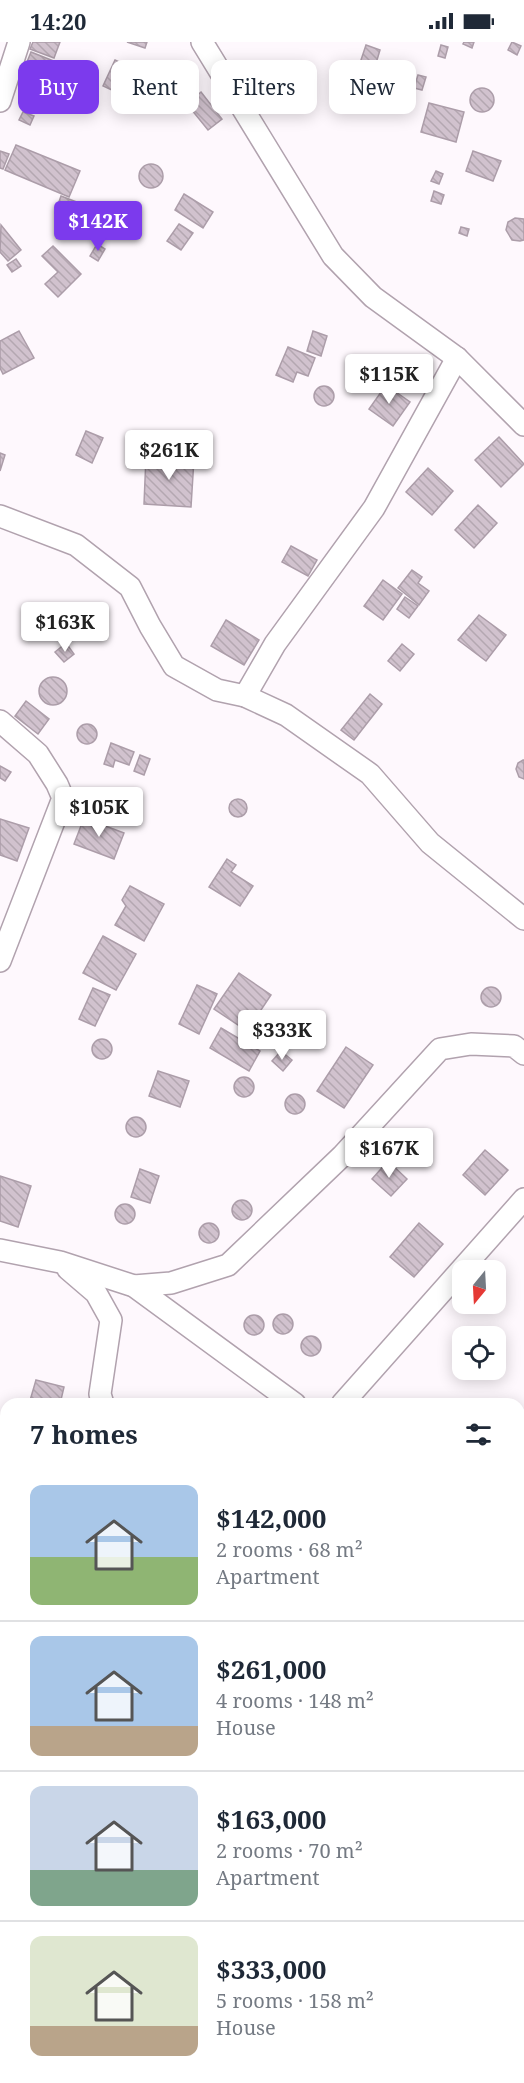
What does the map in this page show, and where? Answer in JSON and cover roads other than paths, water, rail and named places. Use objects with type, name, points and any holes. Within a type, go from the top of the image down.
[{"type":"street","points":[[0,101],[20,42]]},
{"type":"street","points":[[202,42],[333,256],[373,297],[457,358],[524,425]]},
{"type":"street","points":[[245,696],[275,644],[374,508],[457,358]]},
{"type":"street","points":[[0,516],[76,545],[130,587],[174,666],[217,690],[245,696],[286,715],[370,774],[430,843],[524,919]]},
{"type":"street","points":[[0,722],[38,754],[63,798],[0,961]]},
{"type":"street","points":[[134,1286],[171,1283],[228,1265],[342,1156],[440,1049],[471,1044],[521,1047]]},
{"type":"street","points":[[347,1398],[524,1199]]},
{"type":"street","points":[[0,1250],[60,1262],[134,1286],[287,1398]]},
{"type":"street","points":[[60,1262],[96,1293],[111,1320],[101,1398]]}]
